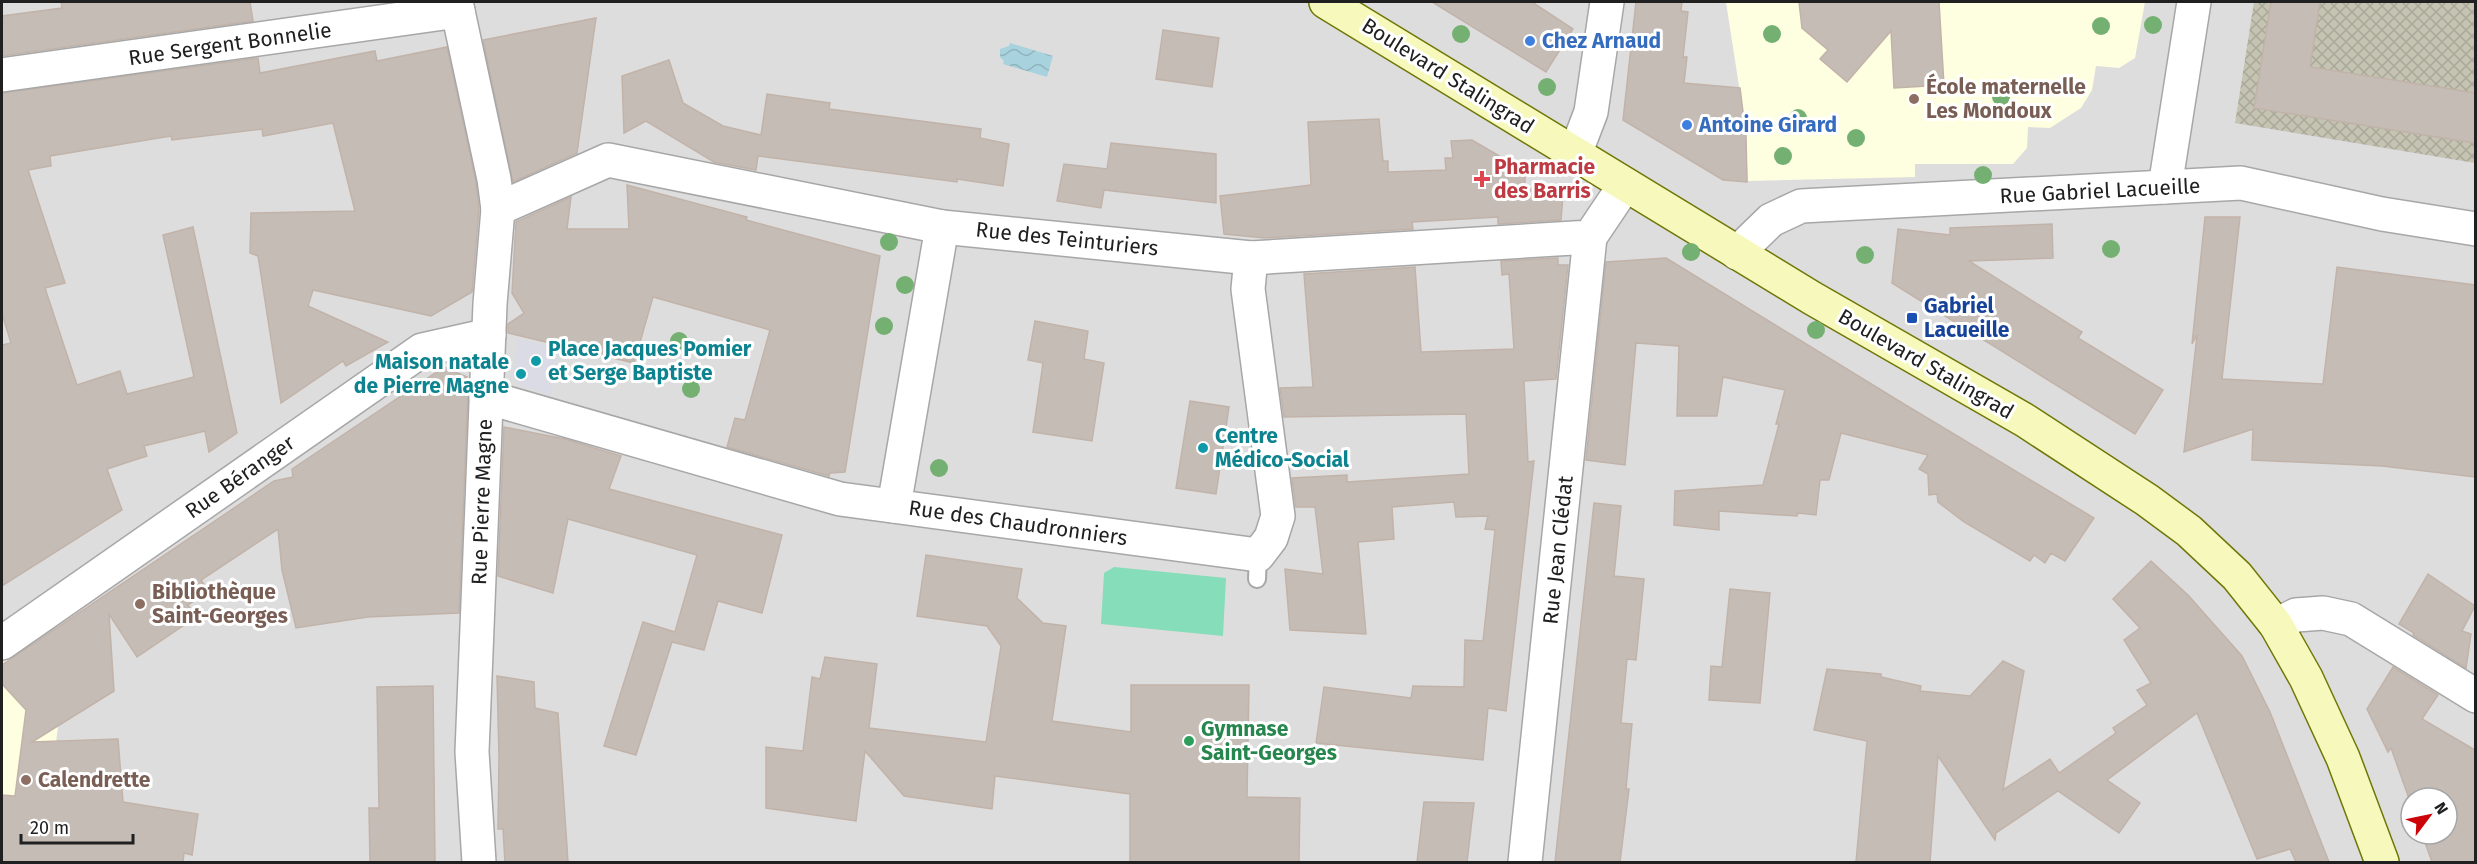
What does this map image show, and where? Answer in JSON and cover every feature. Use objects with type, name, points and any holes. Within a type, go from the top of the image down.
[{"type":"main road","name":"Boulevard Stalingrad","points":[[1326,2],[1866,331],[2026,421],[2147,500],[2189,531],[2237,576],[2276,626],[2306,678],[2343,758],[2382,862]]},
{"type":"street","points":[[1575,154],[1591,112],[1607,2]]},
{"type":"street","points":[[2165,187],[2194,2]]},
{"type":"street","name":"Rue Sergent Bonnelie","points":[[2,75],[457,6]]},
{"type":"street","name":"Rue Pierre Magne","points":[[457,6],[494,179],[498,209],[489,335],[472,752],[479,862]]},
{"type":"street","name":"Rue des Teinturiers","points":[[498,209],[608,160],[942,227],[1251,258],[1590,237]]},
{"type":"street","name":"Rue Gabriel Lacueille","points":[[1737,253],[1771,220],[1801,206],[2241,183],[2382,214],[2475,229]]},
{"type":"street","points":[[1590,237],[1625,185]]},
{"type":"street","points":[[894,506],[942,227]]},
{"type":"street","name":"Rue Jean Clédat","points":[[1525,862],[1590,237]]},
{"type":"street","name":"Rue des Chaudronniers","points":[[486,398],[840,500],[894,506],[1258,567],[1278,516],[1248,289],[1251,258]]},
{"type":"street","name":"Rue Béranger","points":[[2,643],[422,350],[489,335]]},
{"type":"street","points":[[2276,626],[2296,615],[2323,613],[2351,619],[2475,696]]},
{"type":"shaded area","points":[[2,2],[2475,2],[2475,862],[2,862]]},
{"type":"shaded area","name":"École maternelle Les Mondoux","points":[[1726,2],[2145,2],[2135,58],[2119,68],[2096,66],[2092,90],[2081,108],[2050,128],[2028,127],[2027,148],[2013,164],[1915,164],[1915,177],[1748,181],[1745,125]]},
{"type":"shaded area","points":[[2254,2],[2475,2],[2475,163],[2235,123]]},
{"type":"shaded area","name":"Place Jacques Pomier et Serge Baptiste","points":[[518,339],[560,348],[551,396],[521,385],[513,375]]},
{"type":"shaded area","name":"Calendrette","points":[[17,653],[62,697],[40,862],[2,862],[2,663]]},
{"type":"green space","points":[[1114,567],[1226,578],[1223,636],[1101,624],[1104,573]]},
{"type":"water","points":[[1010,43],[1053,56],[1047,77],[1003,64],[1000,49],[1009,46]]},
{"type":"building","points":[[61,2],[250,2],[253,21],[2,56],[2,16],[62,8]]},
{"type":"building","points":[[1432,2],[1532,2],[1573,29],[1546,72]]},
{"type":"building","name":"Antoine Girard","points":[[1636,2],[1682,2],[1681,11],[1688,12],[1683,57],[1687,57],[1684,83],[1740,88],[1746,136],[1747,182],[1723,180],[1623,120]]},
{"type":"building","points":[[1799,2],[1939,2],[1944,85],[1894,88],[1891,31],[1847,82],[1820,59],[1828,50],[1802,28]]},
{"type":"building","points":[[2271,2],[2320,2],[2310,67],[2475,93],[2475,143],[2254,108]]},
{"type":"building","points":[[596,18],[577,153],[513,182],[483,40]]},
{"type":"building","points":[[1163,30],[1219,38],[1212,87],[1156,79]]},
{"type":"building","points":[[447,47],[476,182],[479,209],[472,292],[431,316],[313,290],[308,306],[388,342],[346,366],[343,361],[281,403],[258,256],[250,253],[251,213],[355,211],[333,123],[263,136],[262,129],[172,140],[171,136],[50,156],[51,166],[28,170],[65,283],[45,288],[77,385],[120,371],[127,394],[194,377],[163,235],[193,227],[237,433],[209,452],[205,431],[144,446],[147,456],[107,469],[122,510],[2,586],[2,345],[11,343],[2,314],[2,93],[258,58],[260,73],[375,51],[377,61]]},
{"type":"building","points":[[669,60],[683,103],[723,126],[761,135],[767,94],[830,103],[829,109],[981,129],[980,138],[1009,144],[1003,186],[758,156],[756,170],[714,162],[646,121],[624,133],[622,76]]},
{"type":"building","points":[[1379,119],[1383,161],[1388,161],[1388,172],[1446,170],[1445,158],[1453,158],[1451,141],[1472,140],[1525,171],[1525,189],[1549,186],[1563,195],[1561,220],[1498,224],[1498,217],[1412,222],[1413,229],[1265,238],[1224,234],[1220,196],[1311,185],[1308,122]]},
{"type":"building","points":[[1111,143],[1216,154],[1216,203],[1104,190],[1101,208],[1057,201],[1064,164],[1107,169]]},
{"type":"building","points":[[627,185],[880,256],[845,472],[830,473],[829,476],[727,447],[735,418],[745,420],[770,330],[653,297],[634,363],[508,333],[508,324],[524,313],[512,293],[516,222],[571,197],[567,229],[629,229]]},
{"type":"building","points":[[2205,217],[2240,217],[2222,379],[2323,384],[2337,267],[2475,285],[2475,477],[2382,466],[2252,460],[2253,429],[2184,452],[2197,335],[2192,344]]},
{"type":"building","points":[[2052,224],[2053,258],[1969,261],[2082,332],[2078,338],[2163,390],[2135,434],[1892,283],[1898,229],[1950,235],[1950,228]]},
{"type":"building","points":[[1558,258],[1558,265],[1568,265],[1556,379],[1524,381],[1528,462],[1534,461],[1506,711],[1488,708],[1483,760],[1316,743],[1324,687],[1411,698],[1413,686],[1464,687],[1465,640],[1483,641],[1495,530],[1485,529],[1488,516],[1456,517],[1454,502],[1392,507],[1394,539],[1358,542],[1366,634],[1290,630],[1285,569],[1323,574],[1315,507],[1296,507],[1292,478],[1347,475],[1347,482],[1469,474],[1466,414],[1284,417],[1280,388],[1313,387],[1304,274],[1415,267],[1421,352],[1514,349],[1509,274],[1502,275],[1501,261]]},
{"type":"building","points":[[1666,258],[2094,518],[2065,561],[2051,553],[2045,563],[2034,555],[2030,561],[1964,522],[1938,502],[1937,494],[1929,495],[1928,474],[1919,469],[1928,455],[1841,433],[1829,480],[1820,480],[1816,515],[1719,511],[1719,530],[1674,525],[1675,491],[1763,485],[1779,424],[1776,424],[1785,390],[1723,377],[1717,416],[1677,416],[1679,346],[1636,343],[1625,465],[1586,460],[1606,262]]},
{"type":"building","points":[[1035,321],[1088,331],[1084,359],[1104,363],[1092,441],[1033,432],[1043,363],[1028,360]]},
{"type":"building","points":[[444,367],[467,377],[466,389],[468,390],[459,613],[368,617],[296,628],[282,570],[278,529],[201,580],[209,591],[188,605],[196,617],[137,657],[109,614],[114,691],[32,742],[118,739],[123,802],[198,814],[192,855],[184,853],[183,862],[2,862],[2,795],[15,796],[26,710],[2,684],[2,665],[274,481],[293,477],[292,469]]},
{"type":"building","name":"Centre Médico-Social","points":[[1190,401],[1229,407],[1216,494],[1176,488]]},
{"type":"building","points":[[504,427],[565,439],[621,456],[609,489],[782,535],[762,613],[718,601],[704,650],[672,642],[636,755],[604,746],[643,622],[675,632],[697,555],[568,519],[553,593],[498,576]]},
{"type":"building","points":[[1594,503],[1621,506],[1614,576],[1644,579],[1636,660],[1627,659],[1621,723],[1632,724],[1626,789],[1629,789],[1620,862],[1555,862]]},
{"type":"building","points":[[926,555],[1022,569],[1017,598],[1043,623],[1066,626],[1052,721],[1131,732],[1131,685],[1249,685],[1247,797],[1300,798],[1299,862],[1130,862],[1130,794],[995,776],[992,809],[904,796],[865,751],[856,821],[766,808],[766,747],[803,751],[812,677],[820,679],[825,657],[877,664],[869,728],[986,742],[1001,646],[987,626],[917,616]]},
{"type":"building","points":[[2151,561],[2188,595],[2242,656],[2270,712],[2329,862],[2296,862],[2290,849],[2257,859],[2197,713],[2107,780],[2140,803],[2119,833],[2058,791],[1996,833],[1995,840],[1938,756],[1930,862],[1856,862],[1867,741],[1814,730],[1827,669],[1881,674],[1881,677],[1921,686],[1920,691],[1970,696],[2003,661],[2024,671],[2003,790],[2050,759],[2059,773],[2116,733],[2113,728],[2147,705],[2137,690],[2151,683],[2124,640],[2140,628],[2113,599]]},
{"type":"building","points":[[2428,574],[2475,606],[2462,631],[2471,634],[2466,668],[2399,624]]},
{"type":"building","points":[[1730,589],[1770,593],[1760,703],[1709,700],[1711,666],[1722,667]]},
{"type":"building","points":[[2393,667],[2438,695],[2422,719],[2475,750],[2475,862],[2432,862],[2426,846],[2459,846],[2459,786],[2405,786],[2391,748],[2388,752],[2367,709]]},
{"type":"building","points":[[497,676],[534,682],[535,708],[558,713],[568,862],[505,862],[503,829],[498,829]]},
{"type":"building","points":[[433,686],[435,862],[370,862],[369,808],[379,808],[377,687]]},
{"type":"building","points":[[1424,802],[1474,803],[1467,862],[1417,862]]},
{"type":"place","name":"Chez Arnaud","points":[[1530,41]]},
{"type":"place","name":"École maternelle Les Mondoux","points":[[1914,99]]},
{"type":"place","name":"Antoine Girard","points":[[1687,125]]},
{"type":"place","name":"Pharmacie des Barris","points":[[1482,179]]},
{"type":"place","name":"Gabriel Lacueille","points":[[1912,318]]},
{"type":"place","name":"Place Jacques Pomier et Serge Baptiste","points":[[536,361]]},
{"type":"place","name":"Maison natale de Pierre Magne","points":[[521,374]]},
{"type":"place","name":"Centre Médico-Social","points":[[1203,448]]},
{"type":"place","name":"Bibliothèque Saint-Georges","points":[[140,604]]},
{"type":"place","name":"Gymnase Saint-Georges","points":[[1189,741]]},
{"type":"place","name":"Calendrette","points":[[26,780]]}]
